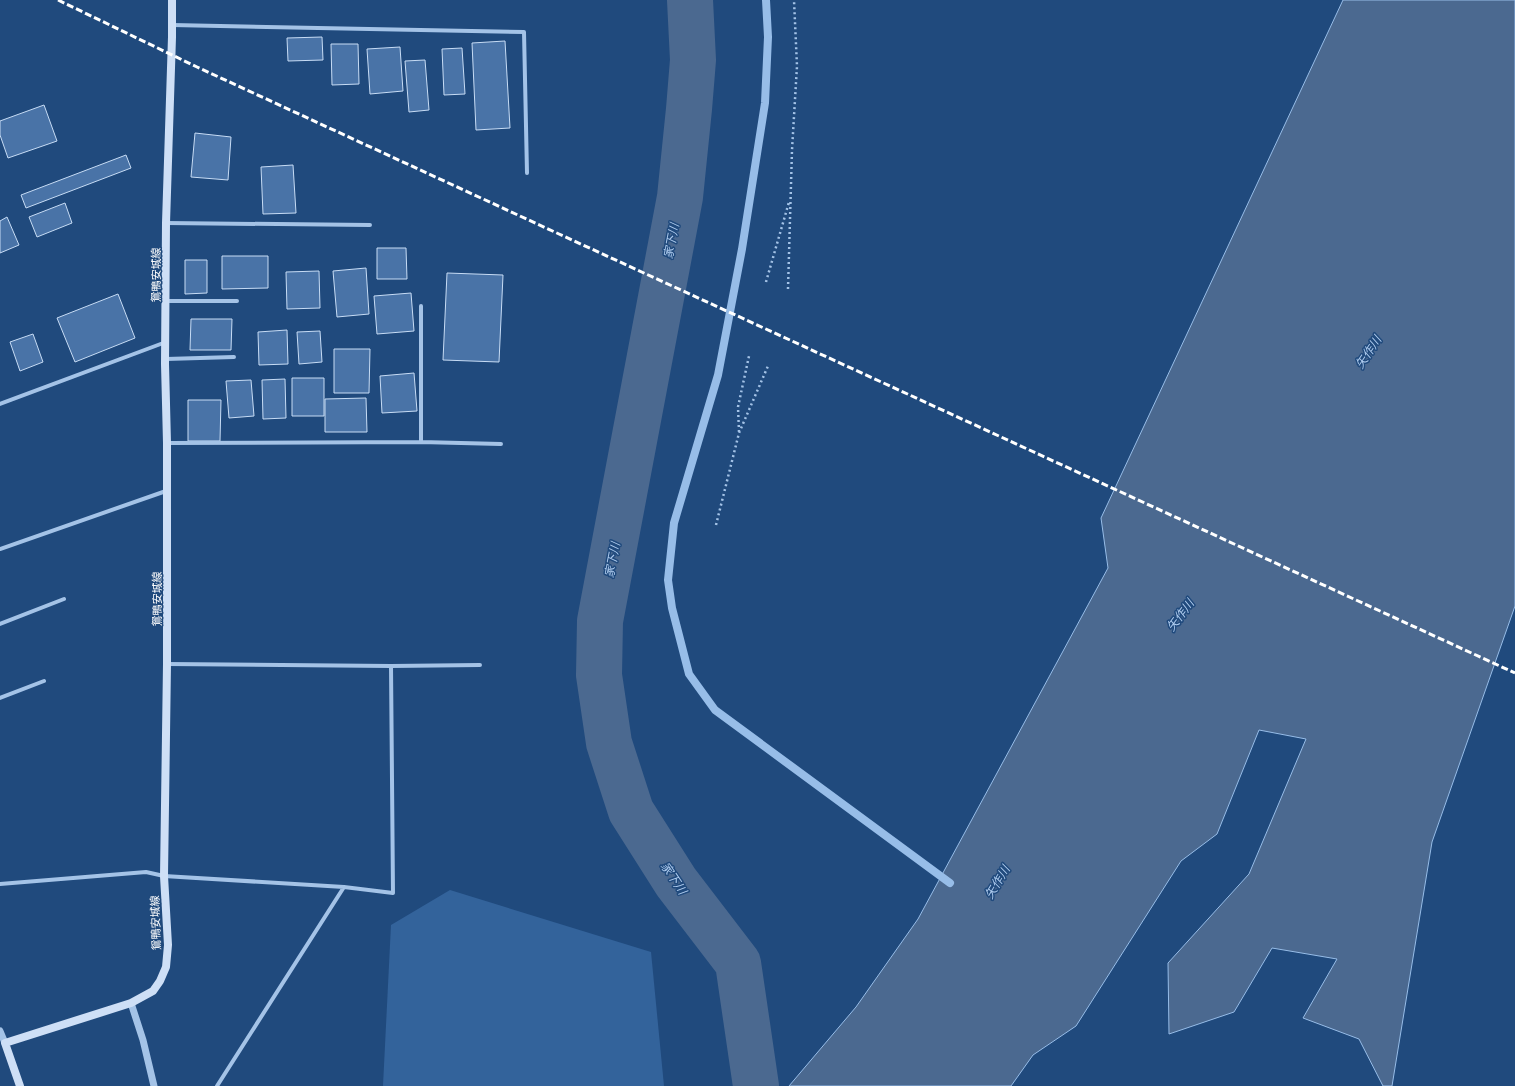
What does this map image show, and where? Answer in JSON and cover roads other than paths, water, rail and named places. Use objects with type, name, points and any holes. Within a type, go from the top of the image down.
[{"type":"main road","name":"鴛鴨安城線","points":[[2,1044],[131,1003],[153,990],[160,981],[166,967],[168,945],[164,876],[167,664],[166,223],[172,0]]},
{"type":"main road","points":[[2,1044],[20,1086]]},
{"type":"street","points":[[172,25],[524,32],[526,172]]},
{"type":"street","points":[[166,223],[370,225]]},
{"type":"street","points":[[167,301],[237,301]]},
{"type":"street","points":[[421,306],[421,442]]},
{"type":"street","points":[[0,404],[166,342]]},
{"type":"street","points":[[166,359],[234,357]]},
{"type":"street","points":[[167,443],[421,442],[501,444]]},
{"type":"street","points":[[0,550],[166,491]]},
{"type":"street","points":[[0,624],[64,599]]},
{"type":"street","points":[[167,664],[480,666]]},
{"type":"street","points":[[0,884],[146,872],[164,876],[344,887],[393,893],[391,666]]},
{"type":"street","points":[[0,698],[44,681]]},
{"type":"street","points":[[217,1086],[344,887]]},
{"type":"street","points":[[131,1003],[143,1040],[154,1086]]},
{"type":"street","points":[[0,1031],[2,1044]]},
{"type":"water","name":"矢作川","points":[[1343,0],[1515,0],[1515,606],[1432,842],[1392,1086],[1383,1086],[1359,1039],[1303,1018],[1337,959],[1272,948],[1234,1012],[1169,1034],[1168,963],[1249,874],[1306,739],[1259,730],[1217,834],[1181,861],[1076,1026],[1033,1055],[1011,1086],[789,1086],[856,1007],[918,919],[1108,568],[1101,518]]},
{"type":"waterway","name":"家下川","points":[[690,0],[693,60],[680,197],[600,621],[599,675],[609,743],[631,811],[676,882],[738,963],[756,1086]]},
{"type":"waterway","points":[[766,0],[768,37],[765,103],[742,249],[718,375],[674,523],[668,580],[672,608],[689,674],[715,710],[950,883]]},
{"type":"railway","points":[[58,0],[197,67],[1515,673]]}]
